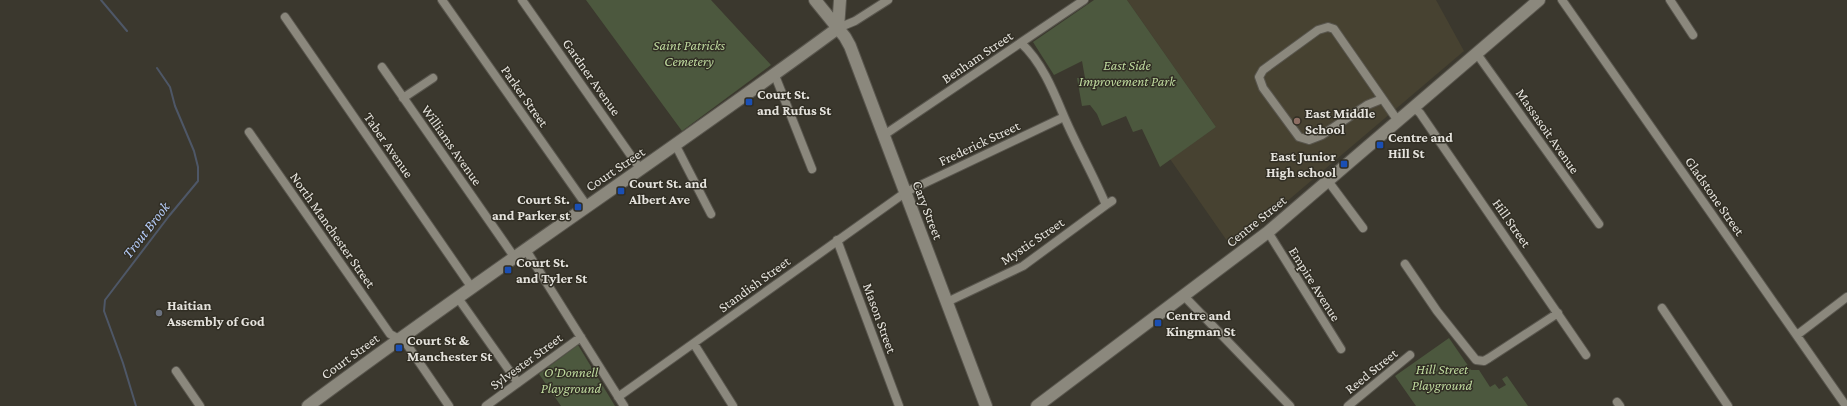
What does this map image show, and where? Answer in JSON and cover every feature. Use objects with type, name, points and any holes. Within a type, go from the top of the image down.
[{"type":"main road","points":[[816,1],[830,0]]},
{"type":"main road","points":[[838,28],[840,0]]},
{"type":"main road","name":"Centre Street","points":[[1037,406],[1268,232],[1539,0]]},
{"type":"main road","name":"Cary Street","points":[[816,1],[838,28],[850,46],[986,406]]},
{"type":"main road","name":"Court Street","points":[[308,406],[587,206],[676,146],[774,73],[838,28]]},
{"type":"street","name":"Parker Street","points":[[442,0],[587,206]]},
{"type":"street","name":"Gardner Avenue","points":[[522,0],[640,170]]},
{"type":"street","points":[[838,28],[855,21],[888,0]]},
{"type":"street","name":"Benham Street","points":[[884,135],[1084,0]]},
{"type":"street","name":"Gladstone Street","points":[[1562,0],[1846,406]]},
{"type":"street","points":[[1670,0],[1693,35]]},
{"type":"street","name":"Taber Avenue","points":[[285,17],[472,288]]},
{"type":"street","points":[[1382,99],[1367,104],[1322,135],[1309,140],[1299,137],[1263,88],[1259,77],[1263,70],[1318,30],[1328,27],[1334,29],[1398,121]]},
{"type":"street","points":[[1021,43],[1028,49],[1054,91],[1064,117]]},
{"type":"street","name":"Massasoit Avenue","points":[[1477,54],[1598,224]]},
{"type":"street","name":"Williams Avenue","points":[[382,67],[514,258]]},
{"type":"street","points":[[774,73],[812,169]]},
{"type":"street","points":[[403,98],[433,78]]},
{"type":"street","name":"Hill Street","points":[[1414,108],[1420,113],[1558,312],[1586,355]]},
{"type":"street","name":"Frederick Street","points":[[906,192],[1064,117]]},
{"type":"street","name":"Mystic Street","points":[[947,302],[1023,266],[1109,203],[1064,117]]},
{"type":"street","name":"North Manchester Street","points":[[248,132],[390,334],[406,343],[449,406]]},
{"type":"street","points":[[676,146],[711,214]]},
{"type":"street","points":[[1328,181],[1363,228]]},
{"type":"street","name":"Standish Street","points":[[618,396],[694,344],[906,192]]},
{"type":"street","name":"Empire Avenue","points":[[1268,232],[1341,349]]},
{"type":"street","name":"Mason Street","points":[[837,240],[899,406]]},
{"type":"street","points":[[526,250],[624,406]]},
{"type":"street","points":[[1405,264],[1437,311],[1476,360],[1484,361],[1558,312]]},
{"type":"street","points":[[1184,296],[1290,406]]},
{"type":"street","points":[[1797,335],[1847,297]]},
{"type":"street","points":[[458,298],[518,383]]},
{"type":"street","points":[[1662,308],[1728,406]]},
{"type":"street","name":"Sylvester Street","points":[[486,406],[581,337]]},
{"type":"street","points":[[694,344],[733,406]]},
{"type":"street","name":"Reed Street","points":[[1348,406],[1410,355]]},
{"type":"street","points":[[176,371],[200,406]]},
{"type":"shaded area","name":"East Middle School","points":[[1127,0],[1436,0],[1464,51],[1232,248],[1170,159],[1216,127]]},
{"type":"green space","name":"Saint Patricks Cemetery","points":[[586,0],[711,0],[771,65],[682,131]]},
{"type":"green space","name":"East Side Improvement Park","points":[[1094,0],[1127,0],[1216,127],[1160,167],[1142,129],[1133,132],[1126,116],[1102,126],[1097,114],[1090,105],[1082,106],[1077,78],[1085,78],[1082,61],[1054,75],[1033,42]]},
{"type":"green space","name":"Hill Street Playground","points":[[1449,338],[1471,370],[1479,370],[1490,387],[1495,384],[1499,389],[1506,385],[1502,379],[1507,376],[1528,406],[1416,406],[1395,376]]},
{"type":"green space","name":"O'Donnell Playground","points":[[578,345],[615,406],[561,406],[539,374]]},
{"type":"waterway","name":"Trout Brook","points":[[101,0],[127,31]]},
{"type":"waterway","name":"Trout Brook","points":[[136,406],[123,363],[104,311],[105,300],[169,216],[198,181],[198,167],[194,151],[175,106],[170,87],[157,68]]},
{"type":"place","name":"Court St. and Rufus St","points":[[749,102]]},
{"type":"place","name":"East Middle School","points":[[1297,121]]},
{"type":"place","name":"Centre and Hill St","points":[[1380,145]]},
{"type":"place","name":"East Junior High school","points":[[1344,164]]},
{"type":"place","name":"Court St. and Albert Ave","points":[[621,191]]},
{"type":"place","name":"Court St. and Parker st","points":[[578,207]]},
{"type":"place","name":"Court St. and Tyler St","points":[[508,270]]},
{"type":"place","name":"Haitian Assembly of God","points":[[159,313]]},
{"type":"place","name":"Centre and Kingman St","points":[[1158,323]]},
{"type":"place","name":"Court St & Manchester St","points":[[399,348]]}]
